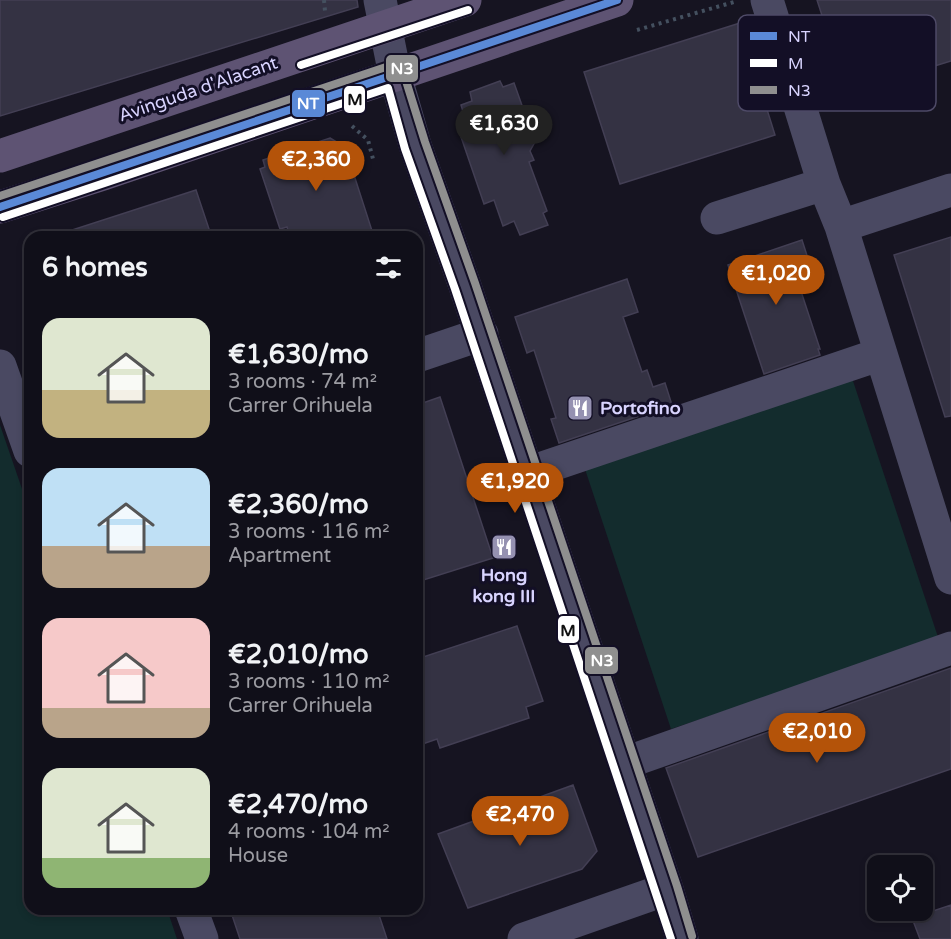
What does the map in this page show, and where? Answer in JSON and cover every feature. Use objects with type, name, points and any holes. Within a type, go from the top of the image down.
[{"type":"main road","name":"Avinguda d'Alacant","points":[[0,156],[383,13],[465,0]]},
{"type":"main road","points":[[0,207],[617,0]]},
{"type":"street","points":[[767,0],[772,15]]},
{"type":"street","points":[[383,13],[394,75],[415,145],[482,334],[682,939]]},
{"type":"street","points":[[801,111],[824,184],[841,226],[951,578]]},
{"type":"street","points":[[717,218],[824,184]]},
{"type":"street","points":[[841,226],[951,190]]},
{"type":"street","points":[[423,354],[482,334]]},
{"type":"street","points":[[528,473],[881,354]]},
{"type":"street","points":[[0,366],[24,434]]},
{"type":"street","points":[[625,764],[951,648]]},
{"type":"street","points":[[524,939],[667,889]]},
{"type":"street","points":[[193,915],[202,939]]},
{"type":"path","points":[[343,124],[351,125],[369,140],[373,159]]},
{"type":"green space","points":[[851,375],[939,640],[671,729],[583,463]]},
{"type":"green space","points":[[0,425],[24,495],[24,915],[169,915],[177,939],[0,939]]},
{"type":"building","points":[[0,0],[357,0],[358,7],[0,116]]},
{"type":"building","points":[[817,0],[951,0],[951,61],[936,66],[936,15],[822,15]]},
{"type":"building","points":[[738,24],[738,111],[768,111],[775,135],[620,184],[584,72]]},
{"type":"building","points":[[500,81],[503,87],[514,83],[535,142],[530,151],[534,160],[529,162],[547,211],[543,213],[548,225],[520,235],[514,221],[503,226],[494,200],[484,204],[460,134],[469,131],[461,105],[472,101],[470,92]]},
{"type":"building","points":[[330,138],[345,147],[372,231],[288,231],[287,227],[280,229],[260,169],[265,167],[263,160]]},
{"type":"building","points":[[196,190],[210,231],[69,231]]},
{"type":"building","points":[[951,237],[951,416],[945,417],[894,255]]},
{"type":"building","points":[[802,240],[811,268],[795,273],[820,355],[764,374],[728,265]]},
{"type":"building","points":[[627,279],[638,312],[623,317],[642,372],[647,370],[653,387],[665,383],[672,405],[559,443],[551,419],[556,418],[534,350],[527,353],[515,317]]},
{"type":"building","points":[[440,397],[493,558],[423,580],[423,403]]},
{"type":"building","points":[[517,626],[543,701],[526,707],[529,718],[440,748],[437,739],[423,744],[423,657]]},
{"type":"building","points":[[951,668],[951,769],[698,857],[666,768]]},
{"type":"building","points":[[573,785],[597,851],[582,869],[468,908],[438,834]]},
{"type":"building","points":[[951,905],[951,939],[920,939],[913,921],[933,921],[933,911]]},
{"type":"building","points":[[232,915],[379,915],[387,939],[240,939]]},
{"type":"transit line","name":"NT","points":[[0,207],[617,0]]},
{"type":"transit line","name":"M","points":[[301,65],[468,10]]},
{"type":"transit line","name":"N3","points":[[0,196],[392,65],[402,68],[692,936]]},
{"type":"transit line","name":"M","points":[[3,217],[388,88],[405,149],[455,289],[671,939]]},
{"type":"place","name":"Portofino","points":[[580,408]]},
{"type":"place","name":"Hong kong III","points":[[504,547]]}]
